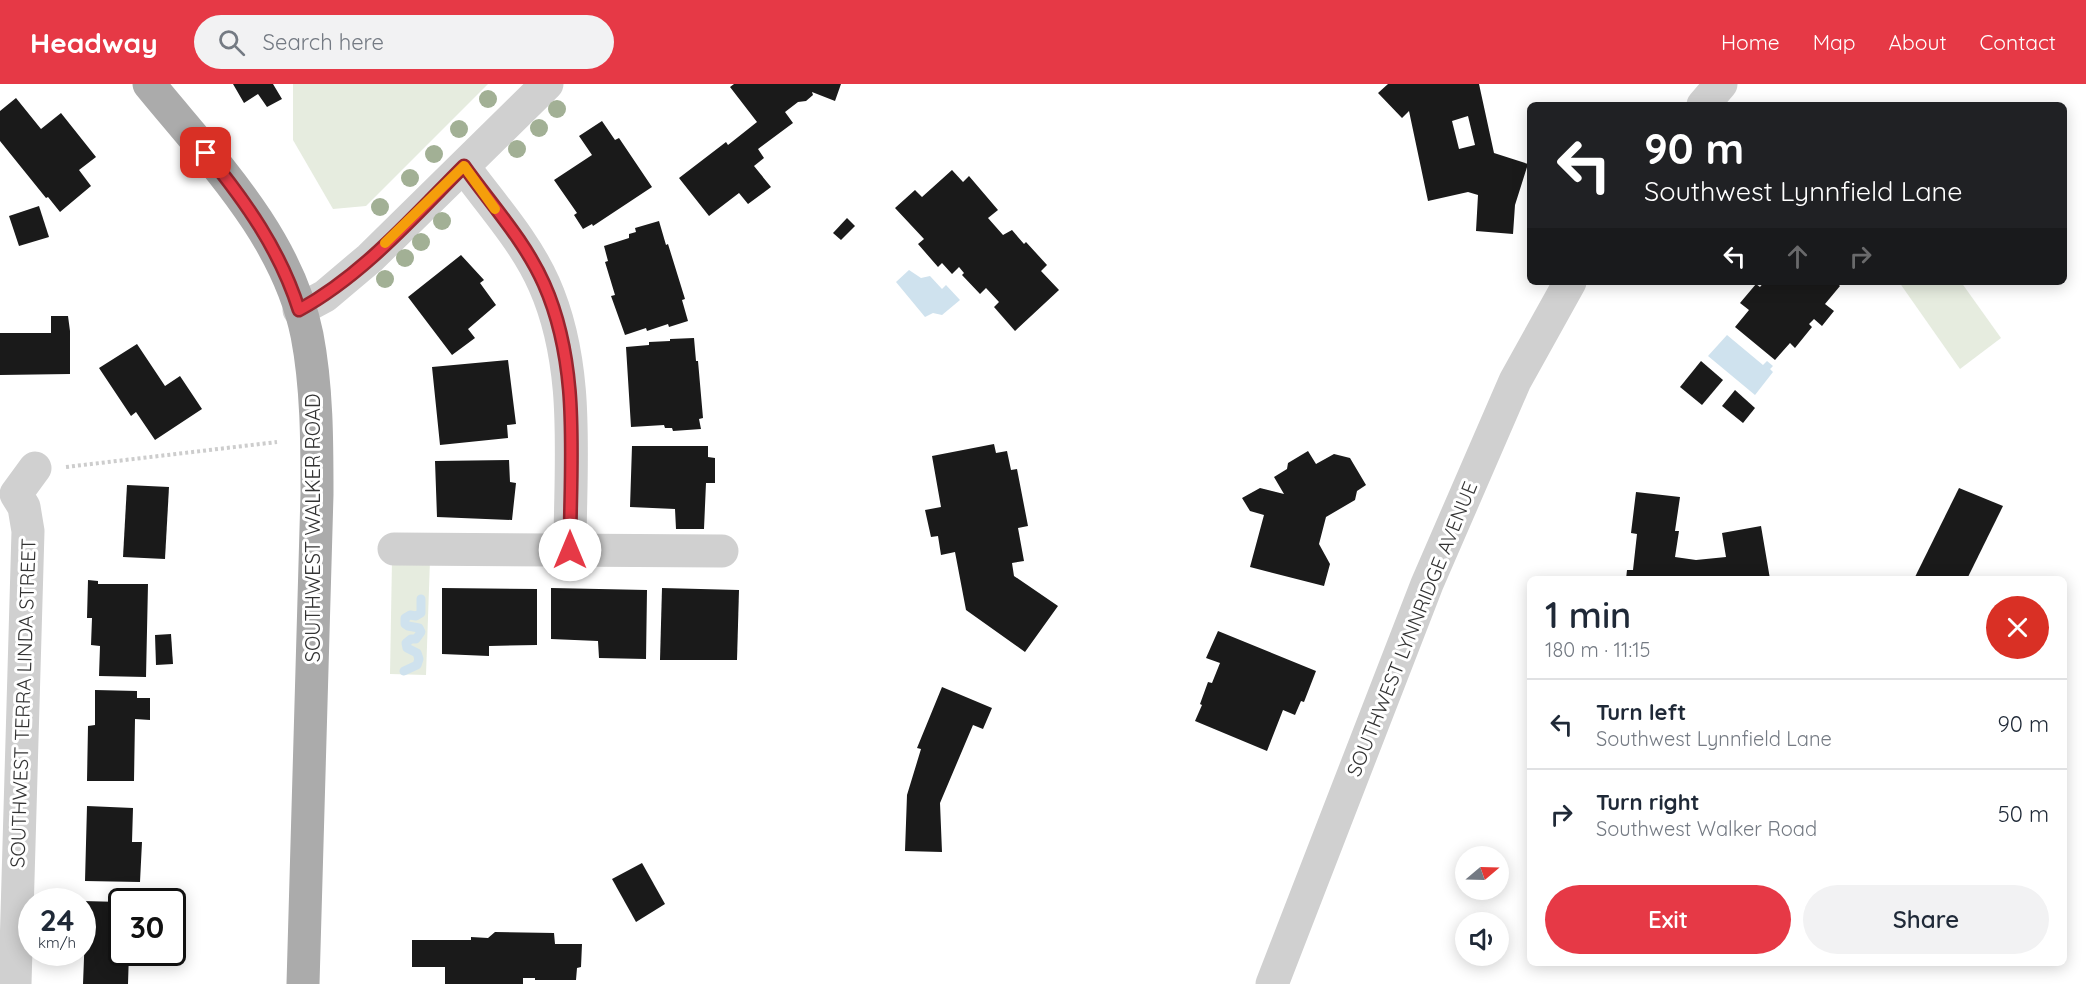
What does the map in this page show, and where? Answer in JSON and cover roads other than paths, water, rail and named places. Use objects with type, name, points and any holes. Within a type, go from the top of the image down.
[{"type":"main road","name":"SOUTHWEST WALKER ROAD","points":[[149,84],[234,188],[259,223],[278,254],[307,335],[317,436],[303,984]]},
{"type":"street","points":[[299,310],[325,296],[355,271],[547,84]]},
{"type":"street","points":[[1706,102],[1721,84]]},
{"type":"street","points":[[464,166],[521,245],[544,283],[560,328],[570,379],[570,550]]},
{"type":"street","name":"SOUTHWEST LYNNRIDGE AVENUE","points":[[1272,984],[1432,573],[1515,381],[1568,285]]},
{"type":"street","name":"SOUTHWEST TERRA LINDA STREET","points":[[15,984],[28,531],[24,507],[8,488],[35,468]]},
{"type":"street","points":[[394,549],[723,551]]},
{"type":"water","points":[[909,270],[921,278],[930,276],[942,289],[946,285],[960,300],[942,315],[933,313],[925,317],[896,282]]},
{"type":"water","points":[[1727,335],[1763,365],[1767,361],[1773,366],[1770,369],[1773,372],[1755,395],[1708,356]]},
{"type":"waterway","points":[[404,671],[417,665],[419,659],[417,653],[407,648],[406,643],[411,639],[416,639],[421,632],[419,628],[405,624],[405,618],[421,613],[421,599]]}]
